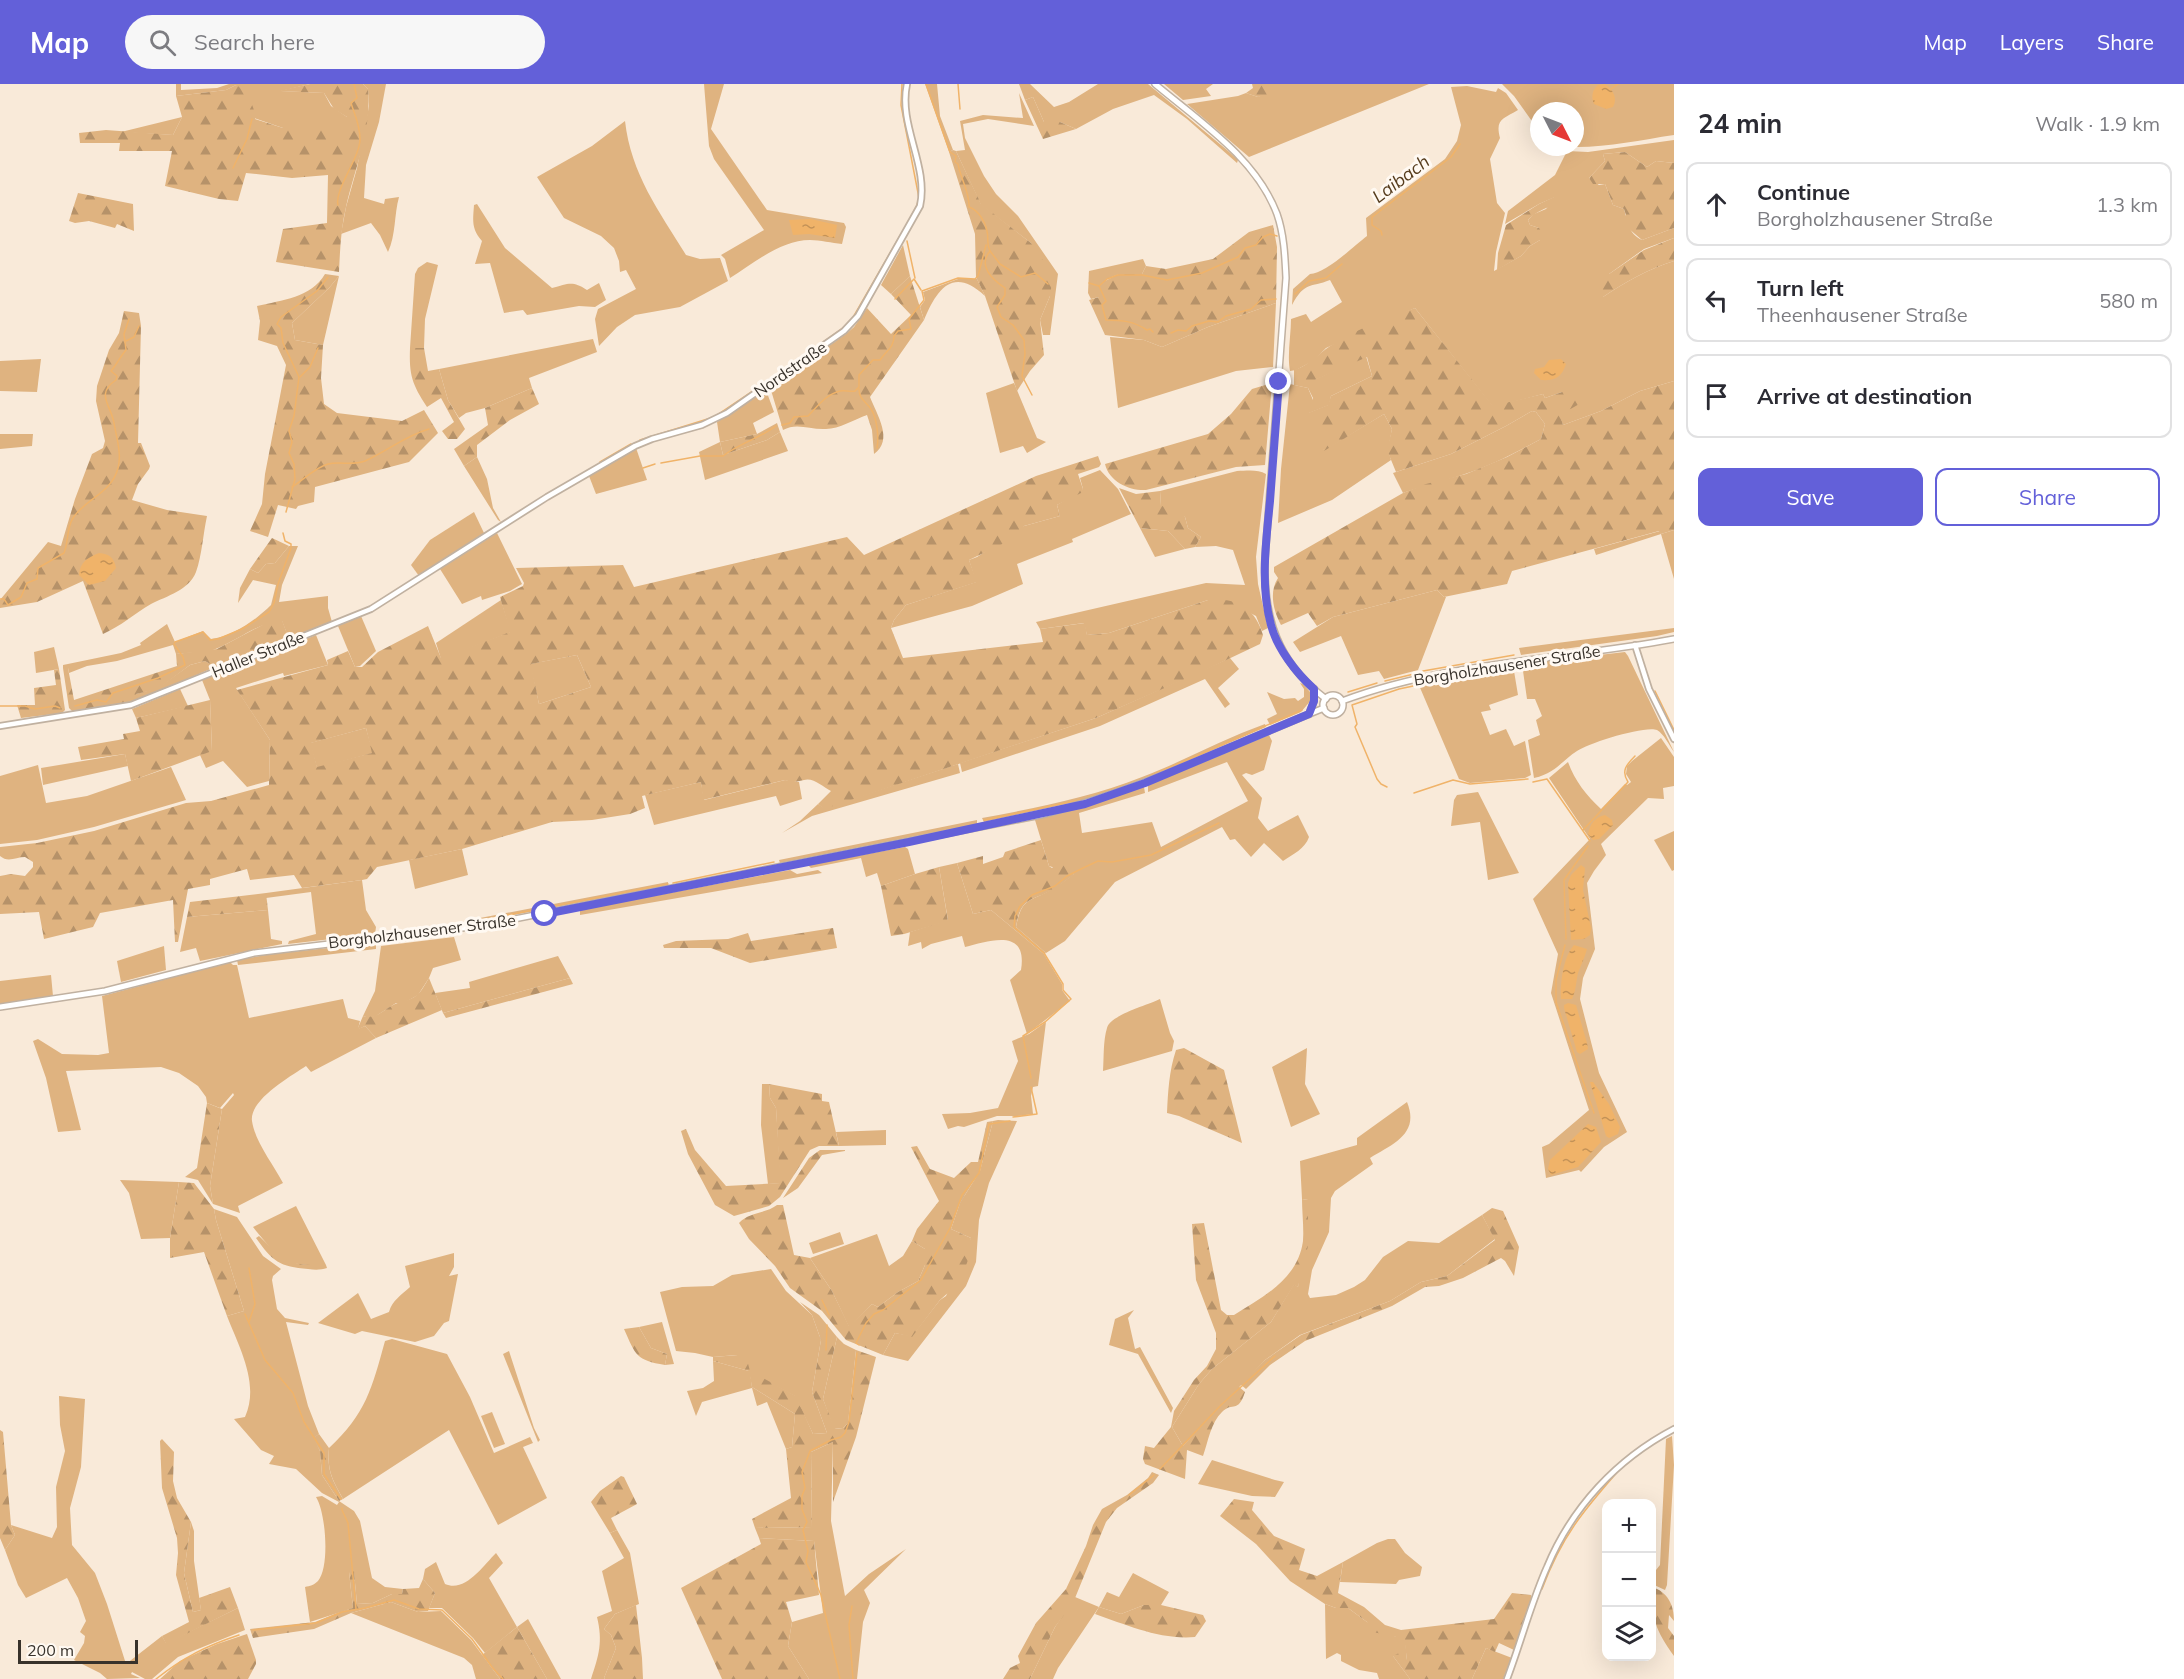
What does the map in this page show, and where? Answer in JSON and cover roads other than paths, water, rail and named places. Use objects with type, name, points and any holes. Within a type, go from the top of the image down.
[{"type":"main road","points":[[1155,84],[1244,162],[1269,196],[1280,224],[1286,258],[1285,287],[1265,558],[1266,593],[1272,628],[1278,641],[1298,673],[1326,699]]},
{"type":"main road","name":"Borgholzhausener Straße","points":[[1342,701],[1382,688],[1458,670],[1674,639]]},
{"type":"main road","points":[[1309,714],[1314,701],[1314,689]]},
{"type":"main road","points":[[1335,695],[1342,701],[1342,707],[1337,713],[1331,714],[1324,708],[1326,699],[1335,695]]},
{"type":"main road","name":"Borgholzhausener Straße","points":[[0,1008],[105,992],[254,953],[480,926],[1041,815],[1085,804],[1145,783],[1324,708]]},
{"type":"street","name":"Nordstraße","points":[[496,529],[635,446],[702,425],[727,413],[851,325],[920,206],[922,189],[905,104],[906,84]]},
{"type":"street","name":"Haller Straße","points":[[0,726],[131,705],[371,609],[496,529]]},
{"type":"street","points":[[1635,645],[1649,689],[1674,739]]},
{"type":"street","points":[[1507,1679],[1546,1567],[1570,1523],[1595,1490],[1614,1471],[1647,1444],[1674,1428]]},
{"type":"water","points":[[1605,84],[1615,97],[1613,107],[1606,109],[1594,104],[1592,96],[1598,85]]},
{"type":"water","points":[[811,219],[837,225],[835,238],[809,234],[793,235],[789,220]]},
{"type":"water","points":[[1561,359],[1566,364],[1557,377],[1541,380],[1534,373],[1535,369],[1544,367],[1549,360]]},
{"type":"water","points":[[99,553],[110,557],[116,568],[105,581],[89,585],[79,575],[81,567],[85,561]]},
{"type":"water","points":[[1605,815],[1612,820],[1613,825],[1599,839],[1593,840],[1588,834],[1590,827],[1596,819]]},
{"type":"water","points":[[1581,865],[1585,868],[1583,890],[1591,928],[1590,935],[1584,939],[1571,940],[1568,883],[1571,875]]},
{"type":"water","points":[[1574,945],[1587,949],[1572,999],[1561,999],[1565,963]]},
{"type":"water","points":[[1568,1003],[1576,1005],[1587,1043],[1588,1049],[1580,1054],[1577,1052],[1564,1008],[1564,1005]]},
{"type":"water","points":[[1590,1082],[1593,1082],[1609,1104],[1620,1127],[1618,1134],[1609,1138],[1606,1136]]},
{"type":"water","points":[[1588,1124],[1596,1127],[1601,1142],[1578,1167],[1551,1175],[1548,1169],[1550,1160]]},
{"type":"waterway","points":[[338,205],[340,191],[359,147],[358,125],[351,103],[357,98],[354,84]]},
{"type":"waterway","points":[[902,84],[901,105],[919,198],[905,228]]},
{"type":"waterway","name":"Laibach","points":[[926,84],[950,152],[956,156],[955,162],[958,164],[969,207],[978,213],[986,227],[990,251],[986,257],[986,267],[992,277],[1005,288],[1005,295],[997,307],[1001,317],[1013,325],[1024,340],[1022,376],[1032,395]]},
{"type":"waterway","points":[[958,84],[960,109]]},
{"type":"waterway","points":[[1611,89],[1618,84]]},
{"type":"waterway","points":[[233,168],[247,139],[252,119]]},
{"type":"waterway","name":"Laibach","points":[[1382,235],[1381,231],[1372,225],[1372,217],[1451,157],[1460,144]]},
{"type":"waterway","points":[[852,319],[901,234]]},
{"type":"waterway","points":[[1099,286],[1107,279],[1118,275],[1142,275],[1167,280],[1202,273],[1238,257],[1245,248],[1256,245],[1263,237],[1270,234],[1277,236]]},
{"type":"waterway","points":[[907,241],[915,278]]},
{"type":"waterway","name":"Laibach","points":[[782,425],[790,423],[794,417],[808,416],[830,395],[842,391],[855,391],[859,387],[859,375],[873,360],[880,360],[891,346],[898,331],[911,329],[909,319],[924,300],[922,291],[958,278],[975,279],[978,276],[986,245]]},
{"type":"waterway","name":"Laibach","points":[[990,251],[1000,264],[1021,277],[1035,273],[1048,284]]},
{"type":"waterway","name":"Laibach","points":[[1295,294],[1309,281],[1326,278],[1342,264]]},
{"type":"waterway","points":[[286,512],[295,479],[294,464],[289,453],[292,442],[289,431],[294,416],[299,377],[283,343],[281,328],[277,324],[281,317],[317,291],[328,277]]},
{"type":"waterway","name":"Laibach","points":[[895,299],[914,279],[921,290]]},
{"type":"waterway","name":"Laibach","points":[[1089,283],[1099,286],[1106,301],[1102,305],[1106,320],[1127,322],[1153,332]]},
{"type":"waterway","name":"Laibach","points":[[1171,333],[1178,330],[1186,331],[1192,326],[1209,321],[1218,322],[1226,316],[1251,309],[1261,300],[1276,299]]},
{"type":"waterway","points":[[0,599],[4,599],[8,605],[21,597],[27,583],[37,579],[38,568],[64,553],[69,526],[73,518],[115,477],[119,451],[114,423],[105,395],[106,390],[116,380],[117,376],[111,371],[126,350],[124,334],[129,319]]},
{"type":"waterway","points":[[767,382],[847,325]]},
{"type":"waterway","points":[[126,341],[134,337],[139,326]]},
{"type":"waterway","points":[[300,377],[310,367],[318,348]]},
{"type":"waterway","points":[[640,440],[714,417],[763,384]]},
{"type":"waterway","name":"Laibach","points":[[859,389],[861,398],[875,417],[878,433],[877,448]]},
{"type":"waterway","name":"Laibach","points":[[661,463],[700,456],[723,456],[776,426]]},
{"type":"waterway","points":[[292,487],[323,466],[365,461],[429,429]]},
{"type":"waterway","points":[[600,462],[631,444]]},
{"type":"waterway","name":"Laibach","points":[[643,468],[655,464]]},
{"type":"waterway","points":[[75,706],[97,700],[106,702],[113,693],[158,678],[185,665],[175,642],[203,632],[210,640],[218,639],[242,629],[269,612],[274,603],[291,548],[291,544],[285,541],[283,533]]},
{"type":"waterway","points":[[1423,671],[1514,655]]},
{"type":"waterway","points":[[1385,681],[1418,673]]},
{"type":"waterway","points":[[1348,692],[1377,683]]},
{"type":"waterway","points":[[1387,787],[1377,779],[1355,727],[1357,724],[1352,705],[1418,685]]},
{"type":"waterway","points":[[1655,691],[1674,730]]},
{"type":"waterway","points":[[0,706],[25,706],[35,709],[55,706],[60,708]]},
{"type":"waterway","points":[[984,820],[1084,799],[1143,779],[1302,710]]},
{"type":"waterway","points":[[1583,830],[1628,782],[1625,768],[1635,756]]},
{"type":"waterway","points":[[1414,793],[1453,780],[1470,784],[1528,779]]},
{"type":"waterway","points":[[1533,782],[1547,779],[1590,841]]},
{"type":"waterway","points":[[1031,1078],[1023,1036],[1045,1022],[1071,999],[1063,990],[1063,984],[1044,953],[1014,927],[1015,916],[1020,906],[1032,895],[1055,886],[1067,876],[1098,861],[1112,862],[1151,855],[1219,823]]},
{"type":"waterway","points":[[1566,939],[1564,880],[1588,846]]},
{"type":"waterway","points":[[673,883],[774,862]]},
{"type":"waterway","points":[[482,920],[668,884]]},
{"type":"waterway","points":[[1565,945],[1556,980],[1556,1002],[1594,1113]]},
{"type":"waterway","points":[[1013,1117],[1037,1114],[1031,1087]]},
{"type":"waterway","points":[[859,1345],[856,1343],[866,1323],[874,1314],[883,1310],[921,1280],[950,1228],[962,1195],[979,1173],[989,1124],[1010,1121]]},
{"type":"waterway","points":[[249,1268],[255,1304],[249,1322]]},
{"type":"waterway","points":[[822,1300],[829,1315]]},
{"type":"waterway","points":[[245,1314],[265,1360],[293,1393],[304,1422],[324,1453],[324,1474],[341,1499]]},
{"type":"waterway","points":[[826,1350],[827,1325]]},
{"type":"waterway","points":[[840,1679],[821,1595],[806,1562],[808,1551],[803,1530],[807,1522],[802,1509],[802,1496],[805,1488],[802,1472],[810,1451],[845,1433],[849,1422],[857,1353]]},
{"type":"waterway","points":[[1160,1469],[1221,1405],[1275,1356]]},
{"type":"waterway","points":[[1625,1465],[1642,1451]]},
{"type":"waterway","points":[[1542,1589],[1557,1554],[1575,1525],[1620,1469]]},
{"type":"waterway","points":[[1129,1495],[1154,1475]]},
{"type":"waterway","points":[[342,1508],[348,1523],[356,1609]]},
{"type":"waterway","points":[[253,1630],[316,1623],[342,1612],[394,1600],[419,1609],[442,1610],[472,1639],[503,1679]]},
{"type":"waterway","points":[[852,1606],[849,1625],[853,1679]]},
{"type":"waterway","points":[[156,1679],[196,1653],[239,1635]]}]
